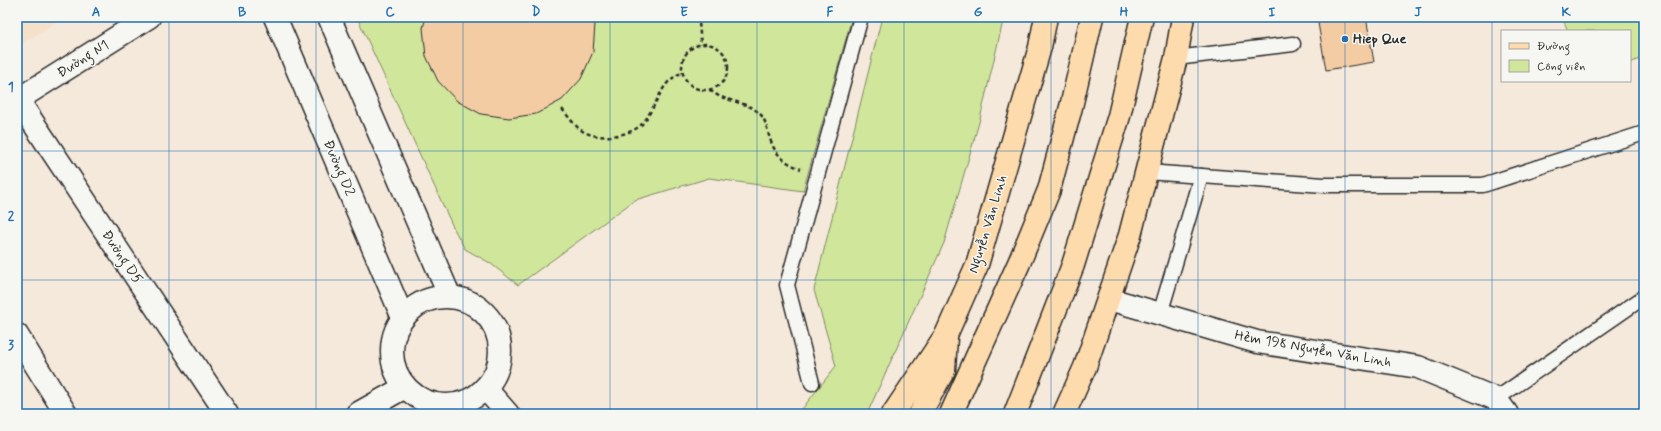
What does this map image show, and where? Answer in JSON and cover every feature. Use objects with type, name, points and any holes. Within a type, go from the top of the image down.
[{"type":"main road","name":"Nguyễn Văn Linh","points":[[893,414],[946,335],[977,265],[1040,47],[1046,17]]},
{"type":"main road","points":[[951,414],[1019,263],[1049,190],[1071,107],[1092,17]]},
{"type":"main road","points":[[1015,414],[1074,265],[1119,116],[1142,17]]},
{"type":"main road","points":[[1064,414],[1085,367],[1130,235],[1176,58],[1184,17]]},
{"type":"main road","points":[[920,414],[944,370],[946,335]]},
{"type":"street","name":"Đường N1","points":[[17,100],[149,17]]},
{"type":"street","name":"Đường D2","points":[[275,17],[403,318]]},
{"type":"street","points":[[329,17],[450,297]]},
{"type":"street","name":"Đường D5","points":[[17,100],[226,414]]},
{"type":"street","points":[[450,297],[463,300],[476,306],[486,315],[494,326],[499,345],[498,365],[493,377],[485,388],[474,397],[463,402],[450,405],[425,401],[414,395],[405,387],[393,365],[392,353],[395,335],[403,318],[412,309],[424,302],[437,298],[450,297]]},
{"type":"street","name":"Hẻm 198 Nguyễn Văn Linh","points":[[1109,299],[1257,342],[1418,367],[1501,406]]},
{"type":"street","points":[[17,335],[66,414]]},
{"type":"street","points":[[357,414],[405,387]]},
{"type":"street","points":[[485,388],[508,414]]},
{"type":"lane","points":[[812,382],[787,285],[861,17]]},
{"type":"lane","points":[[1176,58],[1293,44]]},
{"type":"lane","points":[[1147,172],[1324,185],[1483,185],[1644,133]]},
{"type":"lane","points":[[1160,314],[1200,176]]},
{"type":"lane","points":[[1501,406],[1644,297]]},
{"type":"path","points":[[698,17],[700,22],[700,45]]},
{"type":"path","points":[[700,45],[715,46],[721,50],[728,63],[728,70],[722,83],[710,90],[702,90],[694,87],[688,82],[683,72],[684,60],[687,53],[700,45]]},
{"type":"path","points":[[562,109],[581,130],[595,135],[608,136],[626,134],[642,124],[655,106],[665,84],[676,75],[683,72]]},
{"type":"path","points":[[710,90],[716,96],[751,107],[762,115],[770,142],[779,156],[790,165],[818,175]]},
{"type":"shaded area","points":[[17,17],[64,17],[17,47]]},
{"type":"green space","points":[[357,17],[852,17],[803,191],[709,178],[635,200],[518,285],[490,263],[465,249],[453,227]]},
{"type":"green space","points":[[882,17],[1004,17],[980,119],[944,243],[867,414],[798,414],[836,366],[814,290]]},
{"type":"green space","points":[[1562,17],[1644,17],[1644,57],[1631,63],[1631,30],[1568,30]]},
{"type":"building","points":[[426,17],[593,17],[595,24],[593,52],[581,79],[562,100],[536,114],[509,118],[481,114],[457,101],[438,81],[426,56],[423,28]]},
{"type":"building","name":"Hiep Que","points":[[1317,17],[1366,17],[1374,62],[1326,70]]},
{"type":"place","name":"Hiep Que","points":[[1345,39]]}]
